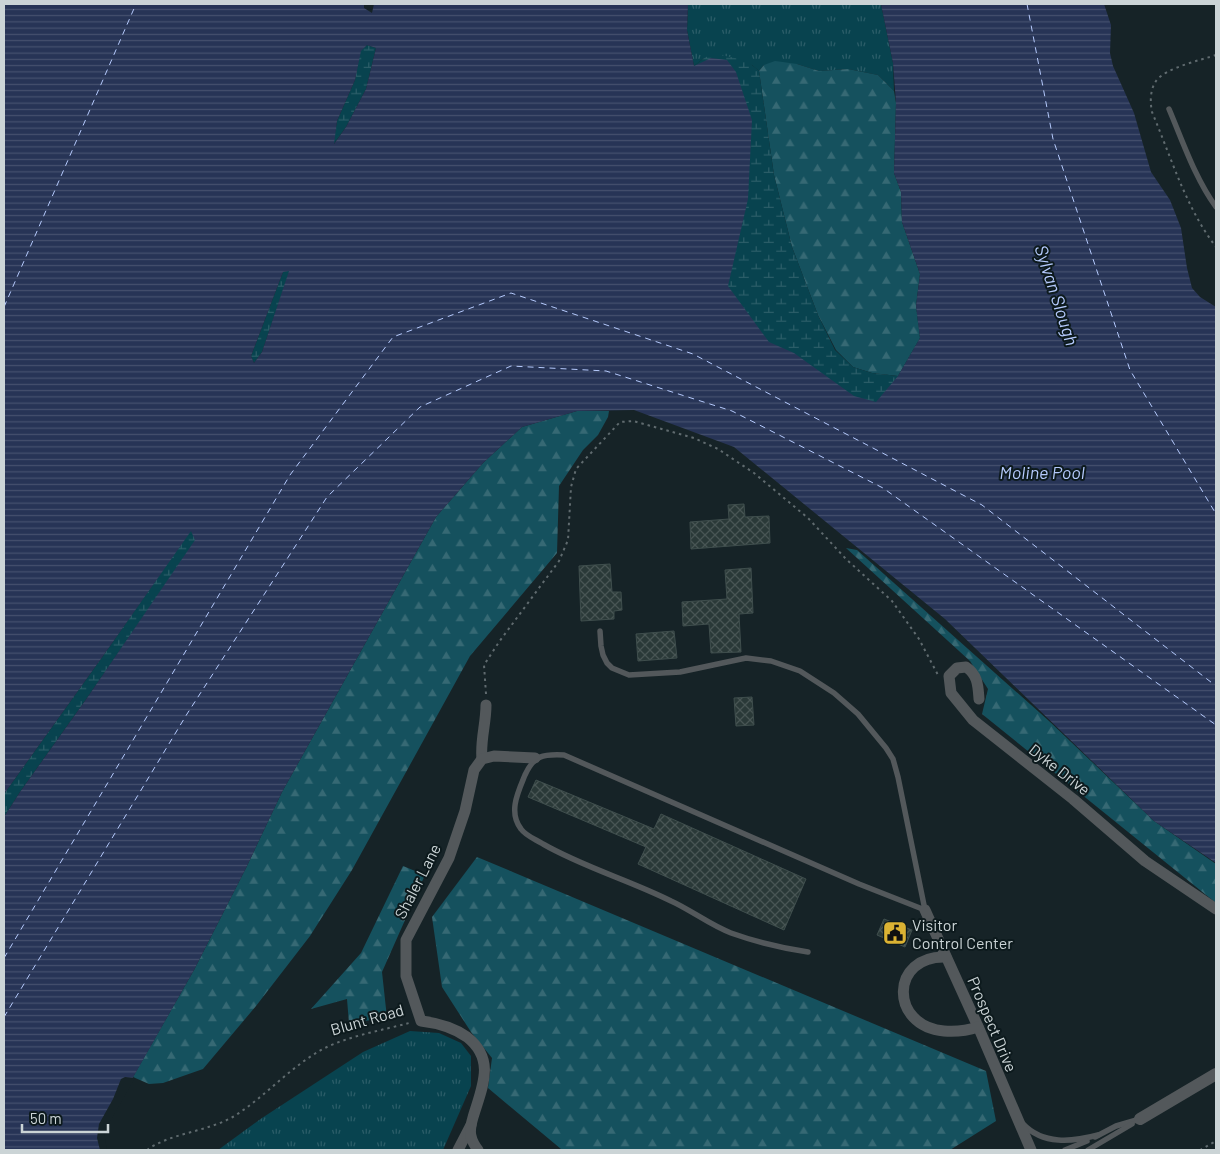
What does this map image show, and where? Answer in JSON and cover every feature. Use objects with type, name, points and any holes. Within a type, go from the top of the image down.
[{"type":"street","points":[[951,693],[949,676],[957,668],[966,667],[972,671],[977,680],[979,699]]},
{"type":"street","name":"Dyke Drive","points":[[951,693],[981,726],[1145,861],[1216,909]]},
{"type":"street","name":"Shaler Lane","points":[[420,1021],[406,976],[406,940],[449,858],[465,811],[474,770],[482,759],[486,705]]},
{"type":"street","points":[[482,759],[505,755],[536,758]]},
{"type":"street","name":"Prospect Drive","points":[[925,910],[978,1027],[1030,1150]]},
{"type":"street","points":[[946,957],[935,956],[917,963],[911,970],[907,976],[904,988],[906,1007],[911,1016],[920,1024],[930,1028],[955,1032],[967,1031],[978,1027]]},
{"type":"street","name":"Blunt Road","points":[[420,1021],[446,1025],[459,1032],[473,1042],[483,1056],[484,1077],[471,1125],[458,1150]]},
{"type":"street","points":[[1140,1119],[1216,1074]]},
{"type":"street","points":[[471,1125],[471,1136],[478,1150]]},
{"type":"lane","points":[[1170,108],[1197,173],[1216,208]]},
{"type":"lane","points":[[600,631],[603,655],[612,668],[620,673],[629,675],[680,672],[746,658],[771,661],[800,671],[834,693],[858,714],[893,759],[925,910]]},
{"type":"lane","points":[[808,952],[767,944],[730,933],[673,901],[555,851],[526,834],[516,821],[514,814],[515,806],[526,773],[536,758],[547,754],[564,755],[859,884],[925,910]]},
{"type":"lane","points":[[1014,1114],[1032,1132],[1054,1140],[1080,1140],[1098,1135]]},
{"type":"lane","points":[[1065,1150],[1116,1126],[1140,1119]]},
{"type":"lane","points":[[1088,1150],[1140,1119]]},
{"type":"path","points":[[486,705],[484,665],[559,561],[568,540],[571,487],[576,469],[620,422],[633,421],[694,438],[718,449],[754,473],[808,518],[846,559],[892,601],[919,640],[940,679],[951,693]]},
{"type":"path","name":"Blunt Road","points":[[147,1150],[157,1143],[203,1129],[236,1115],[307,1059],[330,1046],[420,1021]]},
{"type":"path","points":[[1200,1150],[1216,1141]]},
{"type":"green space","points":[[688,4],[881,4],[893,63],[894,91],[878,75],[848,69],[819,71],[797,64],[764,65],[759,71],[752,65],[704,58],[694,66],[687,30]]},
{"type":"green space","points":[[367,45],[376,48],[366,89],[346,127],[333,145],[337,121],[355,80],[360,51]]},
{"type":"green space","points":[[713,54],[744,61],[759,71],[774,175],[792,247],[818,315],[835,350],[853,367],[872,373],[898,376],[920,338],[916,306],[927,330],[882,415],[710,325],[694,66]]},
{"type":"green space","points":[[775,61],[797,64],[819,71],[848,69],[878,75],[894,91],[896,103],[894,173],[901,192],[902,222],[920,274],[916,306],[920,338],[898,376],[872,373],[853,367],[836,350],[818,315],[792,247],[774,175],[759,71],[764,65]]},
{"type":"green space","points":[[290,270],[262,352],[254,363],[251,356],[283,272]]},
{"type":"green space","points":[[577,411],[609,411],[608,417],[598,435],[583,450],[559,486],[557,553],[470,656],[352,870],[310,936],[256,1006],[203,1069],[163,1083],[149,1084],[133,1077],[194,970],[282,792],[436,517],[483,463],[522,427]]},
{"type":"green space","points":[[191,530],[196,540],[4,817],[4,794]]},
{"type":"green space","points":[[846,548],[857,550],[1049,721],[1154,821],[1216,864],[1216,903],[982,714],[988,689],[970,661]]},
{"type":"green space","points":[[477,857],[986,1071],[996,1121],[950,1150],[561,1149],[488,1088],[492,1058],[471,1032],[442,987],[432,917]]},
{"type":"green space","points":[[403,866],[425,875],[382,972],[387,1018],[349,1023],[347,999],[311,1009],[361,953]]},
{"type":"green space","points":[[410,1031],[439,1033],[461,1043],[471,1056],[471,1086],[443,1150],[218,1150],[262,1118],[363,1052]]},
{"type":"water","points":[[4,4],[364,4],[364,8],[372,13],[374,4],[688,4],[687,30],[694,66],[711,58],[727,60],[736,72],[752,120],[748,199],[728,286],[769,342],[794,353],[854,396],[876,402],[898,376],[920,338],[916,306],[920,274],[902,222],[901,192],[894,173],[896,103],[893,63],[881,4],[1104,4],[1111,25],[1110,53],[1113,66],[1134,113],[1151,172],[1170,200],[1181,228],[1192,288],[1200,297],[1216,307],[1216,863],[1154,821],[945,619],[734,447],[634,410],[577,411],[522,427],[483,463],[436,517],[282,792],[194,970],[102,1132],[105,1150],[4,1150],[4,817],[195,540],[191,531],[4,794]],"holes":[[[367,45],[376,48],[366,89],[346,127],[334,144],[337,121],[355,80],[361,51]],[[289,271],[262,352],[254,363],[251,356],[283,272]]]},
{"type":"pier","points":[[125,1077],[135,1078],[104,1132],[107,1150],[100,1150],[97,1138],[99,1124],[113,1099],[121,1079]]},
{"type":"building","points":[[744,504],[745,517],[769,516],[770,543],[691,549],[690,522],[729,519],[728,505]]},
{"type":"building","points":[[610,564],[612,592],[621,592],[622,610],[614,611],[614,619],[581,621],[579,566]]},
{"type":"building","points":[[751,568],[753,613],[739,614],[741,652],[711,653],[709,624],[683,626],[682,602],[727,599],[725,570]]},
{"type":"building","points":[[674,631],[677,658],[638,661],[636,634]]},
{"type":"building","points":[[752,697],[754,725],[736,726],[734,698]]},
{"type":"building","points":[[536,780],[654,829],[661,814],[806,879],[784,930],[638,864],[646,847],[528,797]]},
{"type":"building","name":"Visitor Control Center","points":[[884,919],[912,930],[905,947],[877,935]]},
{"type":"ferry route","points":[[4,307],[136,4]]},
{"type":"ferry route","points":[[1027,4],[1053,139],[1130,370],[1216,514]]},
{"type":"ferry route","points":[[4,958],[290,475],[393,337],[511,293],[693,354],[982,505],[1216,686]]},
{"type":"ferry route","points":[[4,1017],[187,714],[327,497],[420,407],[511,366],[606,371],[732,411],[883,488],[1216,725]]},
{"type":"place","name":"Visitor Control Center","points":[[895,933]]},
{"type":"water label","name":"Sylvan Slough","points":[[1057,295]]},
{"type":"water label","name":"Moline Pool","points":[[1042,472]]}]
